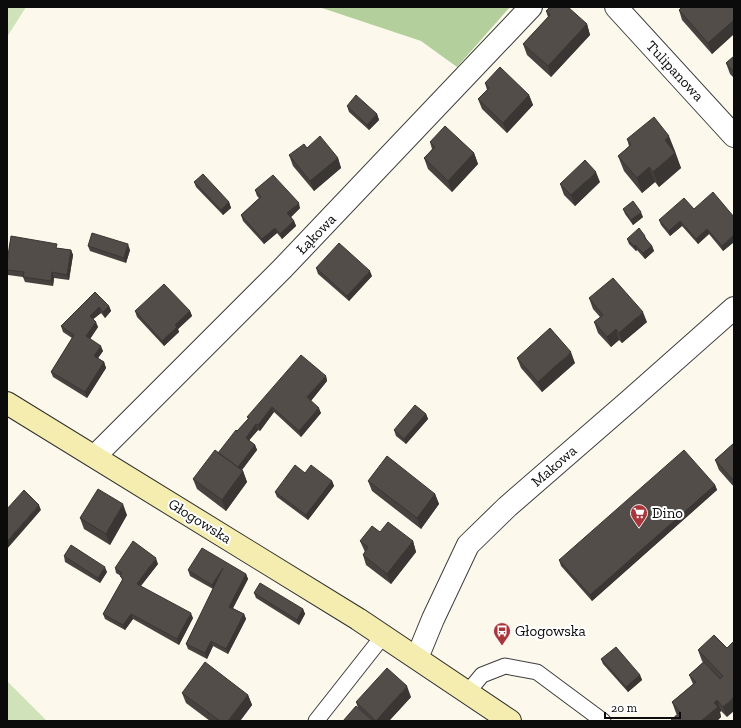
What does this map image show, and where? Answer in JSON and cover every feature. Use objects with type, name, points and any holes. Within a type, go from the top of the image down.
[{"type":"street","name":"Łąkowa","points":[[95,456],[283,268],[531,7]]},
{"type":"street","name":"Tulipanowa","points":[[616,7],[734,136]]},
{"type":"street","name":"Makowa","points":[[417,658],[433,618],[468,545],[507,507],[629,402],[734,308]]},
{"type":"street","name":"Głogowska","points":[[7,404],[95,456],[358,619],[510,721]]},
{"type":"lane","points":[[316,721],[384,636]]},
{"type":"lane","points":[[467,693],[482,675],[505,666],[537,672],[603,721]]},
{"type":"green space","points":[[7,7],[26,7],[7,37]]},
{"type":"green space","points":[[319,7],[510,7],[457,67],[421,41]]},
{"type":"green space","points":[[7,681],[47,721],[7,721]]},
{"type":"building","points":[[550,7],[568,7],[587,24],[548,66],[523,44],[550,15],[546,11]]},
{"type":"building","points":[[682,7],[733,7],[734,20],[708,43],[679,10]]},
{"type":"building","points":[[734,56],[734,72],[726,63]]},
{"type":"building","points":[[500,67],[529,95],[503,123],[478,99],[489,88],[485,83]]},
{"type":"building","points":[[356,95],[377,114],[367,125],[347,106]]},
{"type":"building","points":[[654,117],[669,136],[665,140],[675,153],[653,172],[649,167],[637,178],[618,156],[631,145],[627,139]]},
{"type":"building","points":[[445,126],[474,153],[448,181],[424,158],[435,147],[430,142]]},
{"type":"building","points":[[320,136],[338,158],[310,181],[289,155],[304,144],[307,148]]},
{"type":"building","points":[[585,160],[596,172],[571,195],[560,184]]},
{"type":"building","points":[[203,174],[229,202],[221,210],[194,182]]},
{"type":"building","points":[[273,175],[299,203],[287,213],[294,221],[280,234],[275,228],[262,239],[241,215],[261,197],[255,190]]},
{"type":"building","points":[[713,192],[734,217],[734,235],[722,246],[707,229],[696,239],[680,221],[669,231],[659,220],[684,198],[694,209]]},
{"type":"building","points":[[633,201],[641,212],[631,220],[623,209]]},
{"type":"building","points":[[639,228],[645,236],[644,237],[652,246],[643,253],[627,239]]},
{"type":"building","points":[[92,233],[128,244],[124,258],[88,246]]},
{"type":"building","points":[[11,236],[57,244],[56,248],[71,250],[67,275],[52,272],[51,281],[23,277],[24,272],[7,270]]},
{"type":"building","points":[[339,243],[370,271],[347,296],[316,268]]},
{"type":"building","points":[[613,278],[643,312],[619,333],[616,329],[607,337],[594,322],[603,315],[589,298]]},
{"type":"building","points":[[164,284],[190,311],[175,325],[177,327],[162,341],[135,311]]},
{"type":"building","points":[[95,292],[109,306],[103,312],[99,307],[90,316],[96,322],[86,336],[101,346],[94,356],[104,362],[85,392],[51,372],[74,335],[61,326]]},
{"type":"building","points":[[550,328],[571,352],[538,382],[517,358]]},
{"type":"building","points":[[301,355],[326,376],[307,397],[319,408],[299,431],[272,407],[258,425],[256,424],[246,438],[255,445],[238,467],[218,453]]},
{"type":"building","points":[[415,405],[426,414],[404,439],[394,430]]},
{"type":"building","points":[[734,443],[734,481],[715,460]]},
{"type":"building","points":[[215,450],[243,471],[222,500],[193,479]]},
{"type":"building","name":"Dino","points":[[684,450],[715,485],[590,595],[559,560]]},
{"type":"building","points":[[387,456],[435,494],[417,518],[368,481]]},
{"type":"building","points":[[295,465],[305,473],[311,465],[332,481],[306,515],[275,492]]},
{"type":"building","points":[[98,489],[123,504],[106,534],[80,518]]},
{"type":"building","points":[[24,490],[39,505],[7,541],[7,509]]},
{"type":"building","points":[[388,522],[413,541],[387,574],[363,555],[368,547],[360,541],[372,526],[380,532]]},
{"type":"building","points":[[133,541],[156,558],[137,584],[191,613],[177,639],[131,614],[123,625],[103,614],[123,579],[120,576],[122,573],[115,568]]},
{"type":"building","points":[[71,545],[105,567],[98,578],[64,556]]},
{"type":"building","points":[[202,548],[246,574],[229,607],[244,614],[226,649],[211,641],[205,653],[186,644],[223,568],[212,585],[188,570]]},
{"type":"building","points":[[260,583],[303,609],[297,620],[254,593]]},
{"type":"building","points":[[714,635],[727,648],[734,641],[734,697],[723,707],[717,700],[714,703],[718,707],[701,721],[670,721],[680,712],[672,702],[696,682],[689,675],[704,662],[720,679],[723,676],[698,650]]},
{"type":"building","points":[[616,647],[640,675],[626,687],[601,659]]},
{"type":"building","points":[[205,662],[248,695],[228,721],[220,721],[182,693]]},
{"type":"building","points":[[387,668],[407,686],[376,721],[356,702]]},
{"type":"building","points":[[356,706],[373,721],[343,721]]},
{"type":"place","name":"Dino","points":[[639,528]]},
{"type":"place","name":"Głogowska","points":[[502,646]]}]
